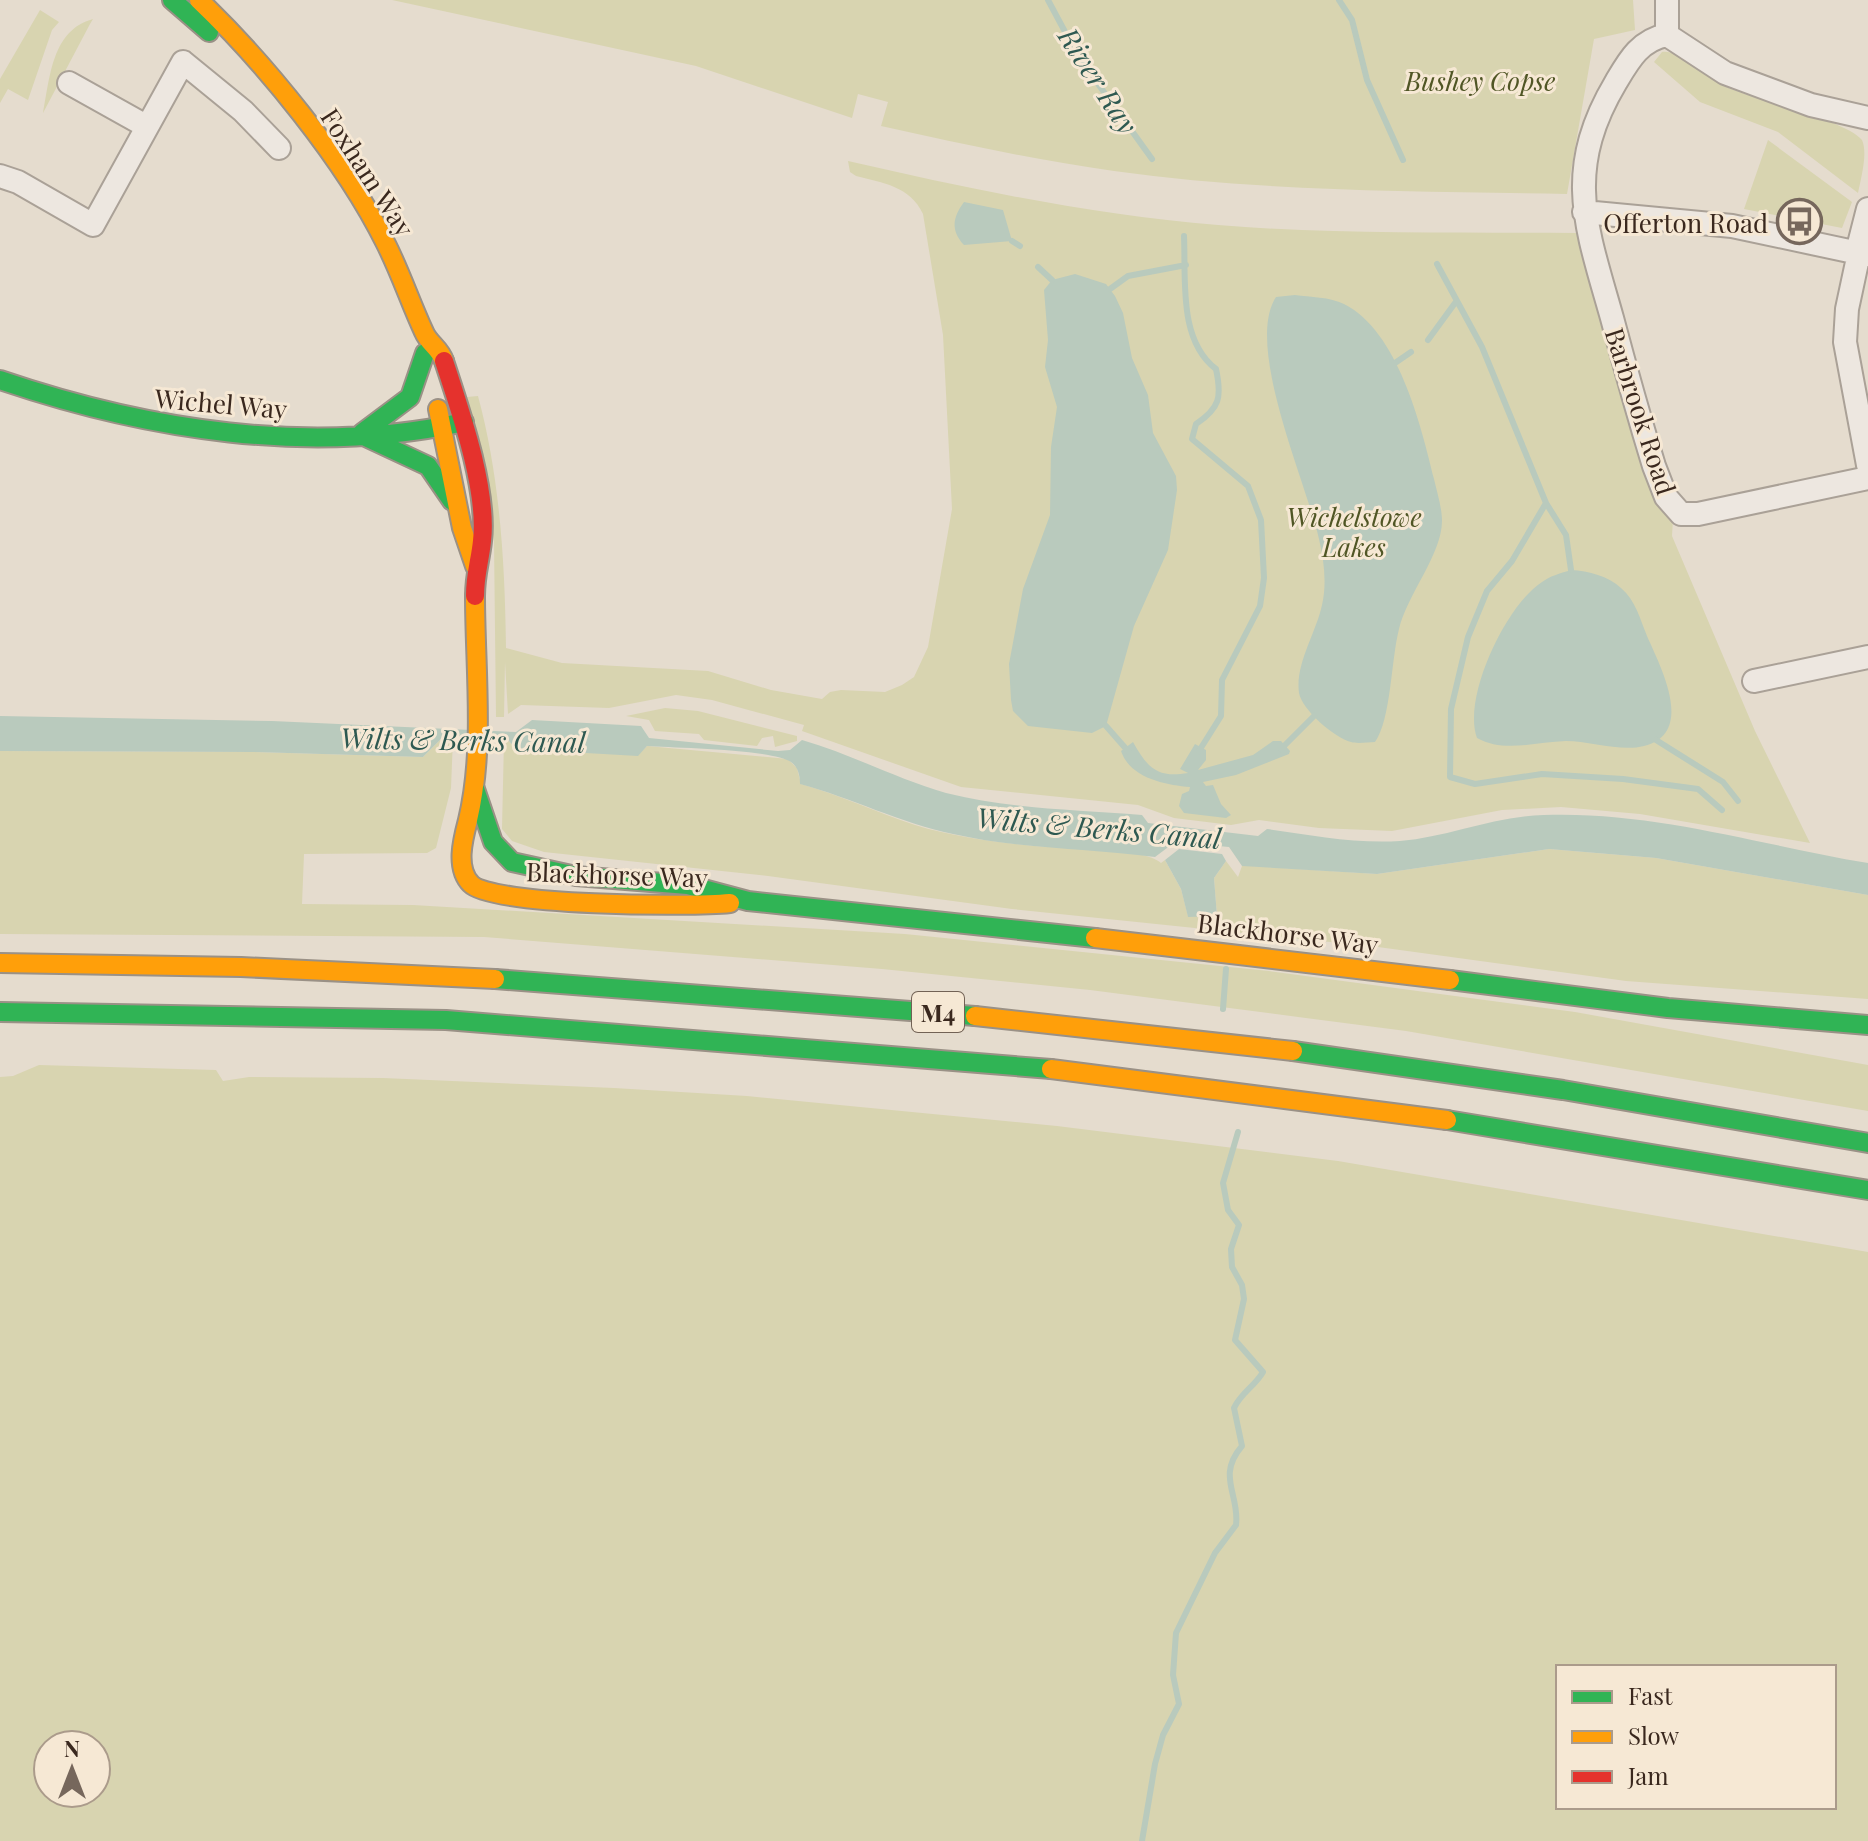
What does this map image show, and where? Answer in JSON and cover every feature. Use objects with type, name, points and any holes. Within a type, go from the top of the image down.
[{"type":"main road","name":"Foxham Way","points":[[172,0],[245,65],[276,86]]},
{"type":"main road","name":"Foxham Way","points":[[199,0],[245,44],[343,172],[378,228],[426,345],[461,534],[475,566]]},
{"type":"main road","name":"Foxham Way","points":[[426,345],[440,349],[446,363],[464,422],[481,514],[482,541],[475,566],[475,789],[465,823],[462,864],[471,884],[484,892]]},
{"type":"main road","points":[[426,345],[418,380],[406,401],[361,434],[428,466],[459,514]]},
{"type":"main road","name":"Wichel Way","points":[[0,380],[89,411],[178,429],[251,435],[361,434],[443,427],[464,422]]},
{"type":"main road","name":"Foxham Way","points":[[475,789],[499,852],[518,865]]},
{"type":"main road","name":"Blackhorse Way","points":[[518,865],[576,876],[688,885],[748,901],[1259,955],[1651,1006],[1868,1025]]},
{"type":"main road","name":"Blackhorse Way","points":[[484,892],[690,907],[748,901]]},
{"type":"main road","name":"M4","points":[[0,963],[458,976],[771,997],[1073,1024],[1401,1066],[1868,1143]]},
{"type":"main road","name":"M4","points":[[0,1012],[446,1020],[1068,1070],[1404,1113],[1868,1190]]},
{"type":"main road","name":"Blackhorse Way","points":[[1822,1023],[1868,1039]]},
{"type":"street","points":[[1667,0],[1667,35]]},
{"type":"street","points":[[1861,253],[1695,221],[1584,212],[1586,155],[1597,114],[1639,48],[1652,38],[1667,35],[1735,77],[1811,105],[1868,118]]},
{"type":"street","points":[[0,176],[18,182],[93,225],[183,62],[243,111],[279,148]]},
{"type":"street","points":[[69,83],[146,126]]},
{"type":"street","points":[[1868,209],[1847,309],[1845,342],[1868,465]]},
{"type":"street","name":"Barbrook Road","points":[[1584,212],[1654,466],[1675,510],[1681,514],[1698,514],[1868,478]]},
{"type":"street","points":[[1754,681],[1868,657]]},
{"type":"green space","name":"Bushey Copse","points":[[392,0],[1633,0],[1635,30],[1594,39],[1567,194],[1397,191],[1283,187],[1170,178],[1026,156],[881,126],[888,102],[858,94],[852,118],[696,66]]},
{"type":"green space","points":[[40,10],[59,22],[52,30],[28,100],[8,89],[0,103],[0,79]]},
{"type":"green space","points":[[93,19],[43,113],[51,70],[61,44],[79,25]]},
{"type":"green space","points":[[1662,52],[1678,55],[1731,89],[1821,118],[1853,133],[1862,140],[1864,152],[1858,193],[1778,132],[1700,102],[1654,62]]},
{"type":"green space","points":[[1768,140],[1852,202],[1842,228],[1744,209]]},
{"type":"green space","name":"Wichelstowe Lakes","points":[[848,161],[1032,200],[1171,221],[1307,230],[1577,233],[1644,460],[1673,519],[1672,536],[1755,731],[1810,843],[1640,814],[1561,807],[1502,810],[1392,831],[1319,828],[1259,820],[1231,825],[1174,818],[1138,805],[961,787],[802,731],[804,725],[712,700],[676,695],[609,708],[521,705],[508,714],[505,662],[504,717],[496,717],[494,542],[467,397],[478,396],[492,458],[503,553],[506,648],[562,663],[708,671],[771,690],[822,699],[830,692],[841,690],[885,692],[914,677],[928,647],[952,509],[943,335],[923,214],[911,197],[903,192],[850,172]]},
{"type":"green space","points":[[665,708],[698,711],[797,736],[797,741],[775,747],[773,736],[762,738],[757,746],[704,740],[699,734],[655,731],[649,720],[626,716]]},
{"type":"green space","points":[[443,737],[453,738],[451,788],[436,848],[427,853],[304,854],[302,904],[413,905],[905,934],[1269,971],[1575,1012],[1868,1065],[1868,1111],[1406,1031],[1090,990],[882,969],[484,937],[0,934],[0,751],[252,752],[423,757]]},
{"type":"green space","points":[[504,740],[516,749],[638,755],[647,746],[788,759],[797,768],[801,784],[930,829],[990,841],[1121,851],[1161,863],[1165,860],[1181,889],[1188,916],[1217,916],[1214,878],[1226,861],[1238,877],[1242,866],[1377,874],[1549,849],[1656,858],[1868,895],[1868,999],[1626,981],[1378,947],[1012,909],[768,876],[544,852],[512,841],[502,829]]},
{"type":"green space","points":[[39,1065],[216,1070],[223,1081],[249,1077],[383,1078],[747,1096],[1057,1126],[1338,1161],[1868,1252],[1868,1841],[0,1841],[0,1077],[13,1076]]},
{"type":"water","points":[[964,202],[1003,210],[1012,241],[964,245],[955,224]]},
{"type":"water","points":[[1075,274],[1106,284],[1115,296],[1123,313],[1132,358],[1148,395],[1153,433],[1176,476],[1177,490],[1168,550],[1134,626],[1106,726],[1092,733],[1028,726],[1013,711],[1009,664],[1023,589],[1050,515],[1051,447],[1057,407],[1045,367],[1048,340],[1044,290],[1052,280]]},
{"type":"water","points":[[1295,295],[1344,304],[1363,317],[1379,335],[1393,357],[1414,407],[1440,505],[1440,534],[1431,561],[1403,616],[1396,642],[1388,705],[1375,742],[1354,743],[1337,735],[1313,715],[1299,693],[1300,671],[1322,605],[1324,572],[1321,547],[1272,381],[1268,348],[1268,319],[1276,297]]},
{"type":"water","points":[[1571,570],[1604,577],[1616,584],[1637,610],[1670,697],[1669,727],[1660,739],[1635,748],[1566,741],[1509,746],[1477,738],[1474,721],[1481,677],[1502,631],[1528,594],[1548,578]]},
{"type":"water","name":"Wilts & Berks Canal","points":[[0,716],[272,721],[516,732],[532,720],[641,726],[649,738],[778,751],[790,750],[802,740],[946,793],[1044,808],[1142,815],[1148,823],[1258,836],[1267,829],[1383,842],[1436,835],[1526,816],[1626,818],[1868,863],[1868,895],[1656,858],[1549,849],[1377,874],[1242,866],[1229,847],[1175,842],[1155,857],[1003,843],[933,829],[800,784],[798,772],[791,762],[745,752],[647,746],[638,756],[516,749],[508,740],[443,737],[423,757],[252,752],[0,751]]},
{"type":"water","points":[[1273,741],[1281,741],[1290,751],[1289,754],[1236,775],[1203,782],[1206,786],[1213,785],[1221,804],[1231,815],[1226,818],[1184,813],[1179,806],[1182,794],[1190,787],[1160,782],[1140,774],[1121,751],[1133,742],[1155,770],[1178,774],[1188,773],[1180,769],[1195,744],[1206,750],[1206,760],[1198,770],[1253,755]]},
{"type":"water","points":[[1179,849],[1222,854],[1226,861],[1214,878],[1217,916],[1188,917],[1181,889],[1165,860]]},
{"type":"waterway","name":"River Ray","points":[[1048,0],[1078,56],[1152,159]]},
{"type":"waterway","points":[[1339,0],[1352,20],[1367,80],[1403,160]]},
{"type":"waterway","name":"River Ray","points":[[1184,236],[1186,308],[1190,326],[1204,357],[1216,369],[1219,387],[1214,407],[1196,424],[1192,439],[1248,486],[1261,520],[1264,578],[1260,606],[1222,680],[1221,716],[1199,751]]},
{"type":"waterway","points":[[1012,241],[1020,246]]},
{"type":"waterway","points":[[1437,264],[1482,347],[1546,503],[1566,535],[1571,570]]},
{"type":"waterway","points":[[1110,289],[1128,276],[1186,265]]},
{"type":"waterway","points":[[1038,267],[1052,280]]},
{"type":"waterway","points":[[1428,340],[1455,303]]},
{"type":"waterway","points":[[1395,363],[1411,352]]},
{"type":"waterway","points":[[1546,503],[1512,561],[1487,591],[1468,637],[1451,709],[1450,777],[1475,784],[1542,774],[1623,779],[1698,789],[1722,810]]},
{"type":"waterway","points":[[1281,749],[1314,716]]},
{"type":"waterway","points":[[1106,726],[1128,751]]},
{"type":"waterway","points":[[1656,740],[1723,782],[1738,801]]},
{"type":"waterway","name":"River Ray","points":[[1223,1009],[1226,969]]},
{"type":"waterway","name":"River Ray","points":[[1142,1841],[1155,1764],[1163,1735],[1179,1704],[1173,1675],[1176,1633],[1215,1553],[1236,1525],[1230,1476],[1234,1457],[1242,1446],[1234,1408],[1263,1372],[1235,1340],[1244,1299],[1242,1285],[1232,1267],[1231,1249],[1239,1225],[1228,1210],[1223,1183],[1238,1132]]},
{"type":"traffic: fast","points":[[172,0],[209,32]]},
{"type":"traffic: fast","points":[[362,433],[410,397],[425,353]]},
{"type":"traffic: fast","points":[[0,380],[113,412],[229,432],[288,437],[347,437],[406,432],[464,422]]},
{"type":"traffic: fast","points":[[366,437],[428,466],[452,501]]},
{"type":"traffic: fast","points":[[475,789],[493,842],[512,862],[576,876],[688,885],[748,901],[1095,938]]},
{"type":"traffic: fast","points":[[495,979],[975,1016]]},
{"type":"traffic: fast","points":[[1450,980],[1668,1008],[1868,1025]]},
{"type":"traffic: fast","points":[[0,1012],[446,1020],[1051,1069]]},
{"type":"traffic: fast","points":[[1293,1051],[1563,1090],[1868,1143]]},
{"type":"traffic: fast","points":[[1447,1120],[1868,1190]]},
{"type":"traffic: slow","points":[[199,0],[276,82],[326,146],[368,211],[426,336],[444,361]]},
{"type":"traffic: slow","points":[[438,409],[462,528],[475,566]]},
{"type":"traffic: slow","points":[[475,596],[478,737],[473,793],[462,853],[463,870],[471,884],[515,897],[552,901],[637,905],[730,903]]},
{"type":"traffic: slow","points":[[1095,938],[1450,980]]},
{"type":"traffic: slow","points":[[0,963],[241,967],[495,979]]},
{"type":"traffic: slow","points":[[975,1016],[1293,1051]]},
{"type":"traffic: slow","points":[[1051,1069],[1447,1120]]},
{"type":"traffic: jam","points":[[444,361],[471,450],[481,498],[482,541],[475,596]]},
{"type":"place","name":"Offerton Road","points":[[1799,222]]}]
